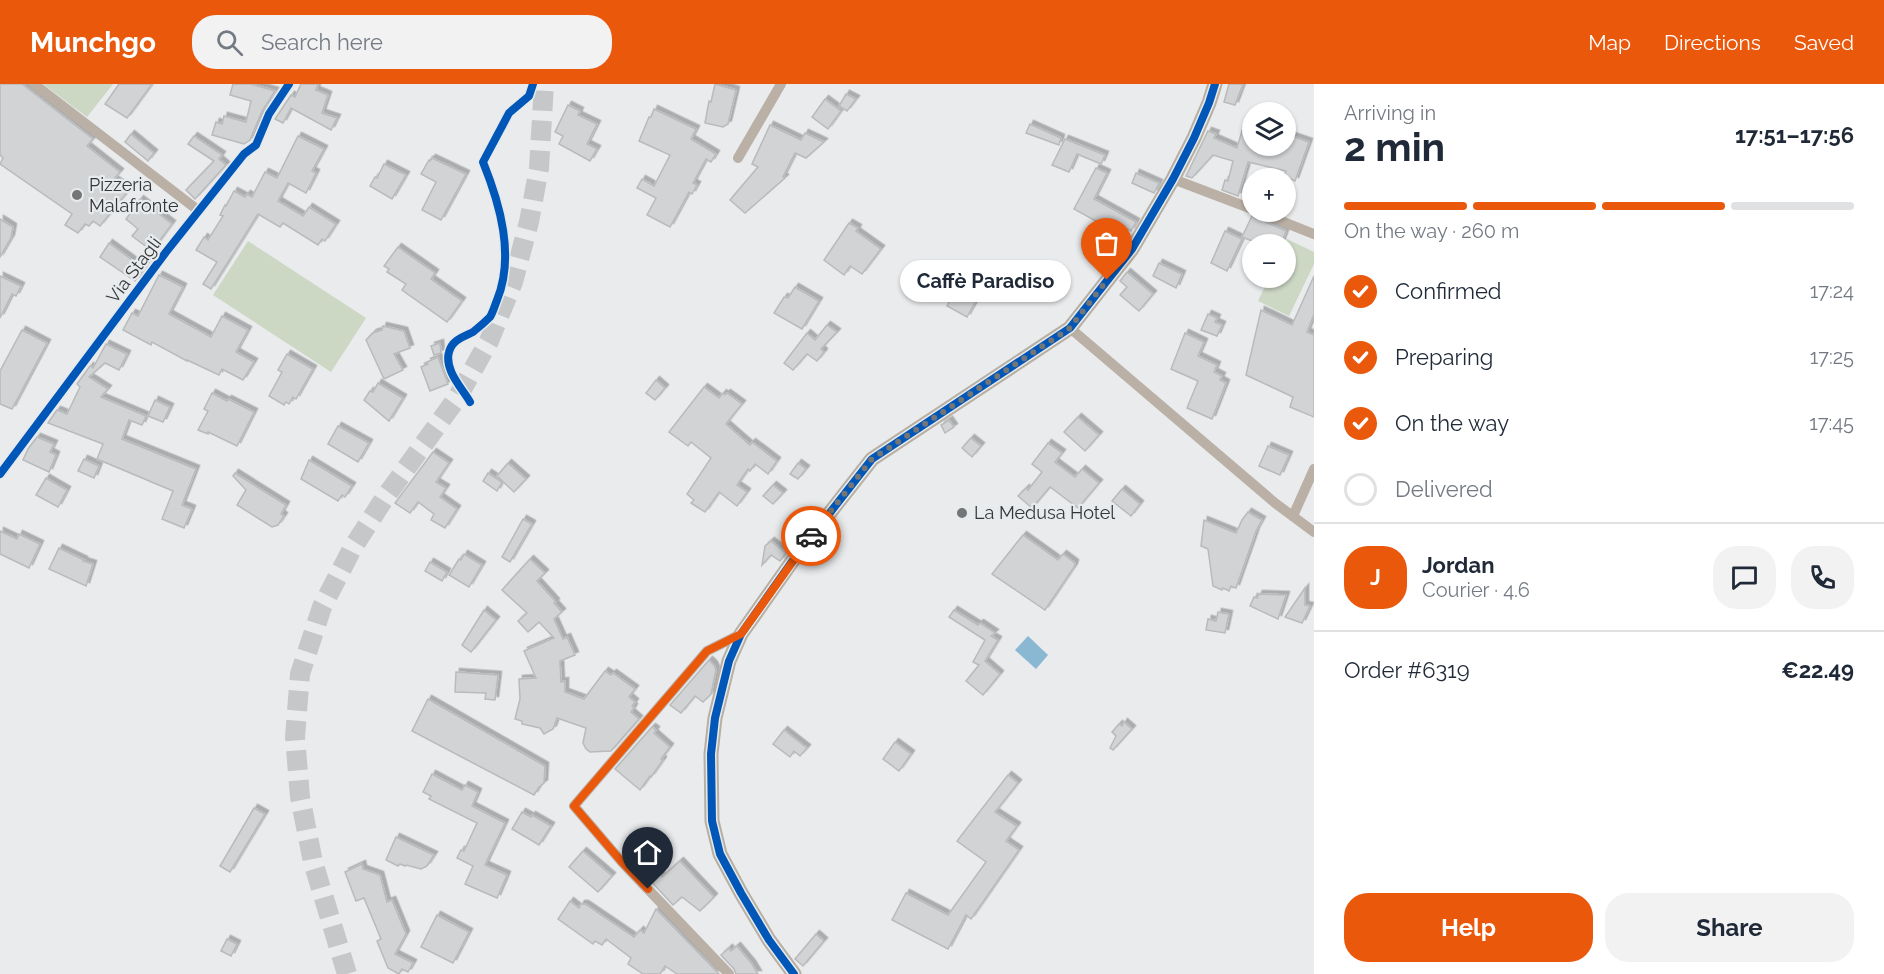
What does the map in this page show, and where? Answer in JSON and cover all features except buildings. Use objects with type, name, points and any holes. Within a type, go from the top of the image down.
[{"type":"street","points":[[34,84],[199,211]]},
{"type":"street","name":"Via Stagli","points":[[0,474],[166,252],[244,154],[256,145],[269,114],[289,84]]},
{"type":"street","points":[[470,402],[449,366],[449,352],[458,339],[474,331],[491,315],[500,294],[506,251],[498,205],[483,162],[509,113],[529,96],[533,84]]},
{"type":"street","points":[[738,158],[781,84]]},
{"type":"street","points":[[794,974],[769,939],[720,854],[712,821],[711,754],[716,718],[729,661],[741,634],[801,549],[872,459],[1070,328],[1132,249],[1194,138],[1215,84]]},
{"type":"street","points":[[1173,179],[1242,205]]},
{"type":"street","points":[[1283,222],[1314,234]]},
{"type":"street","points":[[1070,328],[1314,532]]},
{"type":"street","points":[[1293,516],[1314,469]]},
{"type":"street","points":[[729,974],[621,861],[574,806],[707,651],[741,634]]},
{"type":"green space","points":[[43,84],[113,84],[87,117]]},
{"type":"green space","points":[[248,241],[366,318],[331,372],[213,295]]},
{"type":"green space","points":[[1296,243],[1314,252],[1314,264],[1289,316],[1258,301],[1264,288],[1296,288]]},
{"type":"water","points":[[1028,636],[1048,655],[1036,669],[1015,650]]},
{"type":"tunnel","points":[[347,974],[313,862],[300,797],[295,737],[300,674],[322,607],[352,549],[384,499],[457,398],[489,341],[513,282],[529,222],[539,168],[544,84]]},
{"type":"cycle path","points":[[0,474],[166,252],[244,154],[256,145],[269,114],[289,84]]},
{"type":"cycle path","points":[[470,402],[451,372],[448,359],[450,348],[490,317],[497,300],[505,266],[500,213],[483,162],[509,113],[529,96],[533,84]]},
{"type":"cycle path","points":[[794,974],[769,940],[720,854],[712,821],[711,754],[715,718],[729,661],[741,634],[796,556],[872,459],[1070,328],[1132,249],[1194,138],[1215,84]]},
{"type":"way so far","points":[[811,536],[872,459],[997,374],[1070,328],[1107,280]]},
{"type":"place","name":"Pizzeria Malafronte","points":[[77,195]]},
{"type":"place","name":"Caffè Paradiso","points":[[1107,280]]},
{"type":"place","name":"La Medusa Hotel","points":[[962,513]]},
{"type":"route","points":[[648,889],[574,806],[707,651],[741,634],[811,536]]}]
